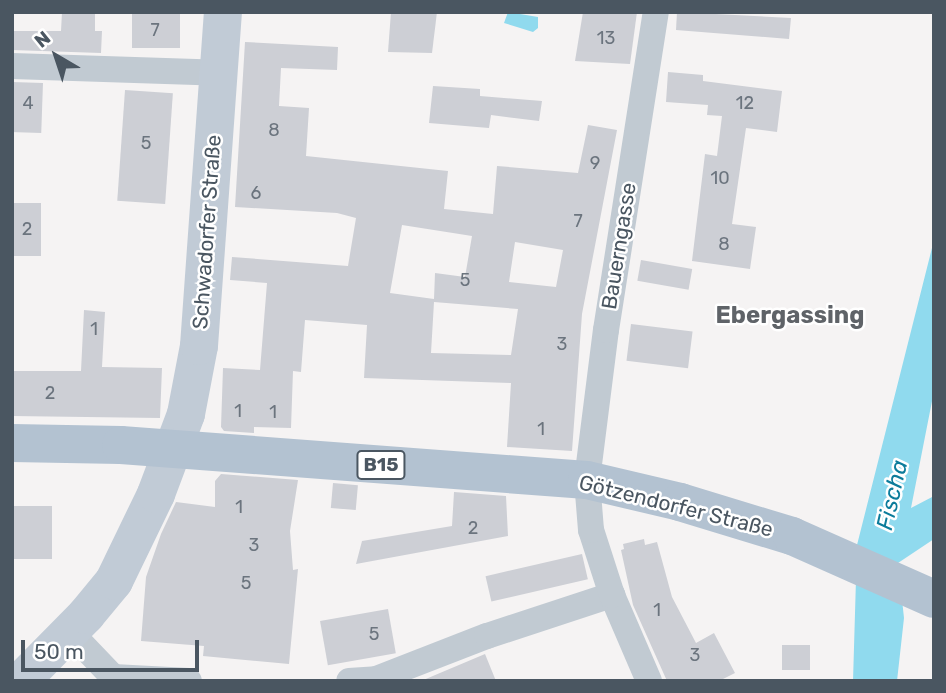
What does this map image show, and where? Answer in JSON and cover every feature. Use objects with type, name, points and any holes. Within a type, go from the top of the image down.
[{"type":"main road","name":"Schwadorfer Straße","points":[[21,681],[97,603],[121,568],[175,449],[186,414],[199,346],[223,12]]},
{"type":"main road","name":"B15","points":[[12,443],[175,449]]},
{"type":"main road","name":"Götzendorfer Straße","points":[[175,449],[587,480],[680,502],[780,533],[928,597]]},
{"type":"street","name":"Bauerngasse","points":[[649,681],[612,595],[591,530],[587,480],[606,330],[656,12]]},
{"type":"street","points":[[12,66],[219,73]]},
{"type":"street","points":[[348,681],[376,679],[487,636],[612,595]]},
{"type":"street","points":[[70,632],[113,679],[189,681]]},
{"type":"water","points":[[508,12],[538,17],[538,28],[533,32],[504,23]]},
{"type":"water","name":"Fischa","points":[[934,240],[934,391],[911,508],[934,496],[934,539],[898,563],[904,618],[897,681],[853,681],[857,545]]},
{"type":"building","points":[[62,12],[95,12],[95,31],[102,31],[101,53],[12,50],[12,31],[61,31]]},
{"type":"building","points":[[132,12],[180,12],[180,48],[132,48]]},
{"type":"building","points":[[391,12],[437,12],[432,53],[388,52]]},
{"type":"building","points":[[583,12],[637,12],[630,64],[575,61]]},
{"type":"building","points":[[677,12],[791,18],[789,39],[676,30]]},
{"type":"building","points":[[245,42],[338,47],[337,70],[281,68],[279,106],[309,108],[306,156],[448,171],[444,209],[493,214],[497,166],[578,173],[588,125],[617,130],[582,314],[572,451],[507,447],[511,383],[364,378],[367,325],[305,320],[301,372],[293,371],[291,428],[254,427],[254,433],[224,431],[221,427],[223,368],[260,370],[267,283],[230,280],[232,257],[348,266],[356,218],[337,213],[235,207]],"holes":[[[402,225],[472,236],[465,277],[435,273],[434,299],[390,293]],[[515,242],[563,250],[556,287],[509,282]],[[434,302],[518,309],[511,355],[431,353]]]},
{"type":"building","points":[[668,72],[703,75],[703,81],[782,91],[777,132],[746,128],[732,224],[756,227],[750,269],[692,261],[705,154],[717,156],[722,116],[707,115],[708,105],[666,102]]},
{"type":"building","points":[[12,82],[43,83],[41,133],[12,132]]},
{"type":"building","points":[[433,86],[480,89],[480,96],[542,101],[539,121],[491,115],[489,128],[429,123]]},
{"type":"building","points":[[125,90],[173,93],[165,204],[117,201]]},
{"type":"building","points":[[12,203],[41,203],[41,256],[12,256]]},
{"type":"building","points":[[641,260],[692,269],[689,290],[637,281]]},
{"type":"building","points":[[84,310],[105,312],[102,367],[162,368],[160,418],[12,416],[12,371],[81,371]]},
{"type":"building","points":[[631,324],[693,332],[688,368],[626,361]]},
{"type":"building","points":[[221,474],[298,480],[290,531],[293,570],[298,569],[289,664],[203,656],[204,646],[141,641],[146,577],[176,502],[215,507],[215,481]]},
{"type":"building","points":[[333,483],[358,485],[356,510],[331,508]]},
{"type":"building","points":[[454,492],[506,496],[508,536],[356,564],[362,541],[452,526]]},
{"type":"building","points":[[12,506],[52,506],[52,559],[12,559]]},
{"type":"building","points":[[644,539],[645,545],[657,542],[672,597],[696,643],[714,633],[735,673],[719,681],[667,681],[633,605],[621,550],[624,549],[623,544]]},
{"type":"building","points":[[582,554],[588,579],[491,602],[486,576]]},
{"type":"building","points":[[388,609],[396,653],[328,665],[320,621]]},
{"type":"building","points":[[782,645],[810,645],[810,670],[782,670]]},
{"type":"building","points":[[485,654],[496,681],[421,681]]},
{"type":"district","name":"Ebergassing","points":[[790,316]]}]
